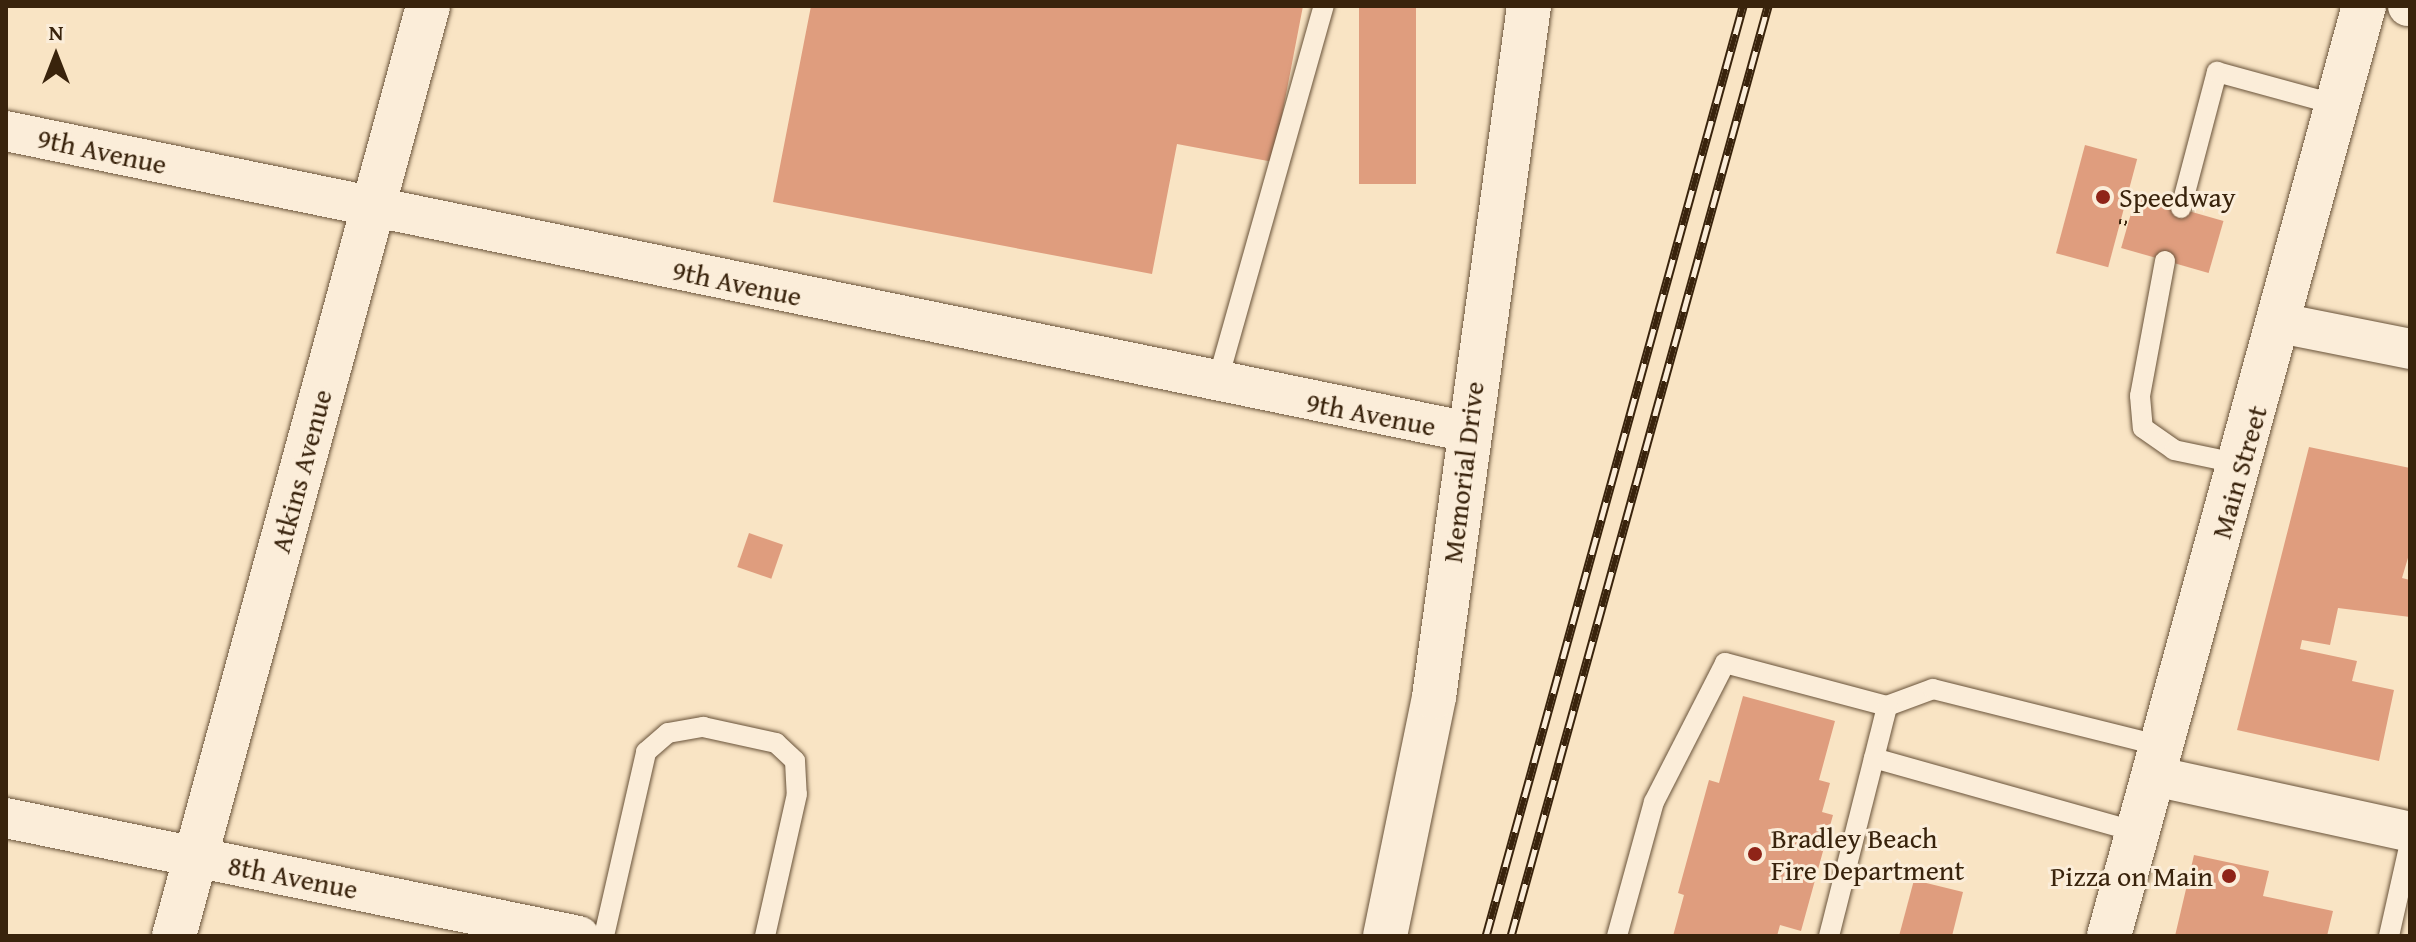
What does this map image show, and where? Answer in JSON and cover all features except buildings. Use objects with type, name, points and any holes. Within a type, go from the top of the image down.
[{"type":"street","name":"Atkins Avenue","points":[[174,936],[428,6]]},
{"type":"street","name":"Memorial Drive","points":[[1385,936],[1431,712],[1529,6]]},
{"type":"street","name":"Main Street","points":[[2109,936],[2280,323],[2364,6]]},
{"type":"street","name":"9th Avenue","points":[[6,131],[1217,383],[1468,432]]},
{"type":"street","points":[[2280,323],[2410,349]]},
{"type":"street","points":[[2158,761],[2410,832]]},
{"type":"street","name":"8th Avenue","points":[[6,818],[579,936]]},
{"type":"lane","points":[[1217,383],[1324,6]]},
{"type":"lane","points":[[2181,208],[2217,72],[2338,105]]},
{"type":"lane","points":[[2165,261],[2140,396],[2143,428],[2174,450],[2241,464]]},
{"type":"lane","points":[[1617,936],[1654,802],[1725,663],[1887,706],[1933,689],[2158,761]]},
{"type":"lane","points":[[1829,936],[1887,706]]},
{"type":"lane","points":[[604,936],[646,752],[668,733],[703,727],[776,743],[795,761],[797,794],[765,936]]},
{"type":"lane","points":[[1874,758],[2138,832]]},
{"type":"lane","points":[[2389,936],[2410,843]]},
{"type":"path","points":[[2119,221],[2127,223]]},
{"type":"railway","points":[[1486,936],[1743,6]]},
{"type":"railway","points":[[1511,936],[1768,6]]},
{"type":"place","name":"Speedway","points":[[2103,197]]},
{"type":"place","name":"Bradley Beach Fire Department","points":[[1755,854]]},
{"type":"place","name":"Pizza on Main","points":[[2229,876]]}]
